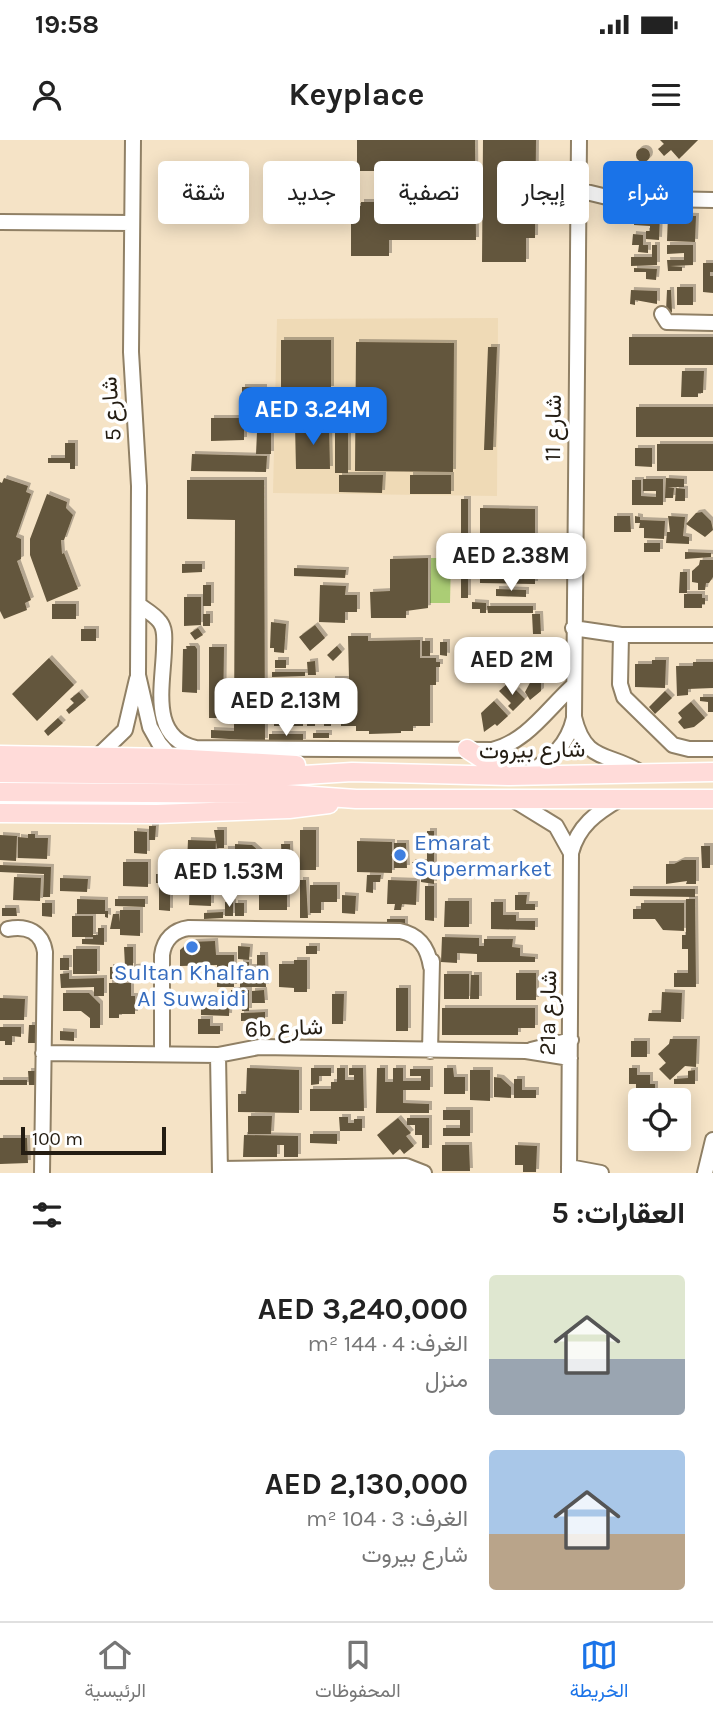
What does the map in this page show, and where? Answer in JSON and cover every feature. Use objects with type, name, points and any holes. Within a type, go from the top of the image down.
[{"type":"main road","points":[[467,749],[518,776]]},
{"type":"main road","name":"شارع بيروت","points":[[0,754],[173,758],[195,754],[352,772]]},
{"type":"main road","name":"شارع بيروت","points":[[0,773],[288,776],[352,772],[518,776],[713,772]]},
{"type":"main road","points":[[0,792],[286,794],[356,799],[713,799]]},
{"type":"main road","points":[[0,813],[157,814],[277,809],[356,799]]},
{"type":"street","name":"شارع 5","points":[[133,140],[131,352],[139,475],[138,675],[153,734],[173,758]]},
{"type":"street","name":"شارع 11","points":[[579,140],[579,161]]},
{"type":"street","points":[[589,197],[713,200]]},
{"type":"street","points":[[0,222],[132,223]]},
{"type":"street","name":"شارع 11","points":[[518,776],[559,751],[569,736],[574,717],[578,224]]},
{"type":"street","points":[[662,314],[667,322],[713,323]]},
{"type":"street","points":[[139,605],[157,619],[164,631],[163,718],[170,736],[195,754],[492,750],[517,740],[573,685]]},
{"type":"street","points":[[573,634],[713,635]]},
{"type":"street","points":[[621,635],[620,684],[624,697],[673,745],[689,749],[713,749]]},
{"type":"street","name":"شارع 5","points":[[98,756],[125,730],[138,675]]},
{"type":"street","points":[[145,710],[163,697]]},
{"type":"street","name":"شارع 11","points":[[574,717],[582,738],[594,753],[640,772]]},
{"type":"street","points":[[512,799],[556,827],[563,835],[570,853]]},
{"type":"street","name":"21a شارع","points":[[569,1170],[570,853],[582,827],[596,814],[620,799]]},
{"type":"street","points":[[4,929],[23,928],[36,933],[44,945],[42,1173]]},
{"type":"street","points":[[162,1053],[162,948],[171,935],[184,929],[414,930],[426,938],[432,950],[430,1051]]},
{"type":"street","name":"6b شارع","points":[[526,1051],[571,1040]]},
{"type":"street","name":"6b شارع","points":[[43,1053],[218,1055],[259,1047],[526,1051],[570,1058]]},
{"type":"street","points":[[218,1055],[220,1171],[313,1171],[406,1166],[424,1173]]},
{"type":"street","points":[[705,1173],[713,1140]]},
{"type":"street","points":[[388,1167],[411,1173]]},
{"type":"street","points":[[569,1170],[601,1173]]},
{"type":"shaded area","points":[[498,318],[497,496],[273,493],[277,319]]},
{"type":"green space","points":[[431,558],[451,558],[450,603],[430,603]]},
{"type":"building","points":[[357,140],[475,140],[475,161],[374,161],[374,171],[360,171],[360,161],[357,161]]},
{"type":"building","points":[[483,140],[536,140],[536,161],[497,161],[497,224],[535,224],[535,238],[526,238],[526,262],[482,262]]},
{"type":"building","points":[[660,140],[698,140],[679,159],[671,150],[664,156],[658,149],[664,144]]},
{"type":"building","points":[[638,150],[648,150],[648,160],[638,160]]},
{"type":"building","points":[[361,202],[374,202],[374,224],[476,224],[476,240],[389,240],[389,256],[351,256],[351,224],[360,224]]},
{"type":"building","points":[[693,216],[696,216],[695,242],[667,241],[668,224],[693,224]]},
{"type":"building","points":[[660,224],[659,240],[646,239],[646,231],[650,231],[650,226],[634,225]]},
{"type":"building","points":[[633,234],[643,235],[643,245],[648,245],[648,253],[638,252],[639,245],[632,245]]},
{"type":"building","points":[[652,245],[657,245],[657,265],[631,266],[631,257],[652,257]]},
{"type":"building","points":[[667,245],[693,245],[693,265],[670,266],[682,267],[682,271],[668,271],[667,260],[684,260],[684,253],[667,254]]},
{"type":"building","points":[[703,263],[713,263],[710,276],[713,276],[713,293],[703,292]]},
{"type":"building","points":[[634,268],[657,269],[656,280],[646,279],[646,272],[634,272]]},
{"type":"building","points":[[677,287],[693,287],[693,305],[677,305]]},
{"type":"building","points":[[631,290],[657,291],[657,304],[635,300],[635,305],[630,304]]},
{"type":"building","points":[[667,290],[671,290],[672,312],[666,311]]},
{"type":"building","points":[[629,337],[713,337],[713,365],[629,365]]},
{"type":"building","points":[[281,340],[331,340],[331,389],[281,389]]},
{"type":"building","points":[[356,342],[454,343],[453,472],[355,471]]},
{"type":"building","points":[[488,347],[497,347],[493,450],[484,450]]},
{"type":"building","points":[[682,371],[704,371],[703,393],[698,393],[698,397],[681,397]]},
{"type":"building","points":[[242,387],[264,387],[264,397],[242,397]]},
{"type":"building","points":[[335,390],[348,391],[348,473],[335,473]]},
{"type":"building","points":[[636,407],[713,407],[713,437],[636,437]]},
{"type":"building","points":[[211,418],[244,418],[244,440],[211,441]]},
{"type":"building","points":[[329,424],[330,469],[296,469],[295,425]]},
{"type":"building","points":[[257,432],[271,433],[271,454],[256,454]]},
{"type":"building","points":[[65,443],[75,443],[75,469],[70,469],[70,463],[48,463],[48,458],[65,458]]},
{"type":"building","points":[[657,444],[713,444],[713,471],[657,471]]},
{"type":"building","points":[[635,448],[652,448],[652,467],[635,466]]},
{"type":"building","points":[[192,454],[267,456],[266,472],[191,471]]},
{"type":"building","points":[[339,475],[383,475],[382,493],[339,492]]},
{"type":"building","points":[[410,475],[451,475],[451,494],[410,494]]},
{"type":"building","points":[[4,478],[28,486],[26,492],[31,494],[16,537],[21,539],[21,559],[17,561],[31,600],[25,603],[27,610],[4,619],[0,611],[0,482],[2,483]]},
{"type":"building","points":[[666,478],[684,479],[684,487],[668,487],[674,488],[673,498],[665,498]]},
{"type":"building","points":[[643,479],[663,479],[663,505],[632,505],[632,480],[641,480],[641,496],[656,497],[656,491],[643,491]]},
{"type":"building","points":[[187,480],[264,480],[265,741],[211,738],[211,730],[234,731],[235,520],[187,519]]},
{"type":"building","points":[[676,488],[685,489],[685,501],[675,501]]},
{"type":"building","points":[[47,494],[67,502],[66,508],[73,515],[64,540],[61,540],[62,554],[64,553],[78,589],[47,602],[30,555],[30,539]]},
{"type":"building","points":[[461,499],[468,499],[468,598],[461,598]]},
{"type":"building","points":[[480,508],[535,509],[535,584],[480,583]]},
{"type":"building","points":[[702,512],[711,521],[713,530],[705,537],[686,524],[696,513]]},
{"type":"building","points":[[614,516],[630,516],[631,532],[614,532]]},
{"type":"building","points":[[635,516],[640,517],[640,520],[665,521],[664,539],[644,538],[644,528],[639,528],[640,523],[635,523]]},
{"type":"building","points":[[668,516],[685,517],[683,536],[689,537],[689,544],[666,543],[667,532],[670,532]]},
{"type":"building","points":[[644,543],[660,543],[660,552],[644,552]]},
{"type":"building","points":[[685,552],[711,553],[711,557],[685,559]]},
{"type":"building","points":[[428,558],[428,608],[406,611],[406,618],[371,618],[370,592],[390,591],[390,559]]},
{"type":"building","points":[[700,560],[713,560],[713,577],[706,583],[705,590],[698,590],[698,583],[692,582],[692,571],[699,565]]},
{"type":"building","points":[[182,564],[202,564],[202,572],[182,573]]},
{"type":"building","points":[[294,568],[346,570],[345,578],[294,576]]},
{"type":"building","points":[[680,572],[687,572],[687,593],[679,593]]},
{"type":"building","points":[[203,585],[211,585],[211,606],[203,606]]},
{"type":"building","points":[[320,585],[346,586],[345,595],[357,595],[357,612],[345,612],[345,623],[319,622]]},
{"type":"building","points":[[496,589],[526,590],[526,597],[496,596]]},
{"type":"building","points":[[684,594],[702,594],[705,604],[702,604],[702,608],[684,608]]},
{"type":"building","points":[[184,597],[201,597],[201,625],[184,626]]},
{"type":"building","points":[[472,602],[486,603],[486,613],[480,613],[480,609],[472,609]]},
{"type":"building","points":[[52,604],[76,604],[76,619],[52,619]]},
{"type":"building","points":[[487,606],[533,606],[533,613],[488,613]]},
{"type":"building","points":[[203,614],[210,614],[210,626],[203,626]]},
{"type":"building","points":[[532,614],[540,614],[541,634],[533,634]]},
{"type":"building","points":[[271,622],[286,624],[284,653],[274,652],[274,648],[270,648]]},
{"type":"building","points":[[315,625],[325,638],[310,651],[299,637]]},
{"type":"building","points":[[198,628],[203,635],[195,640],[190,633]]},
{"type":"building","points":[[81,629],[96,629],[96,641],[81,641]]},
{"type":"building","points":[[348,636],[368,636],[368,641],[420,640],[420,658],[436,658],[436,662],[440,662],[440,667],[436,667],[436,685],[430,685],[430,726],[413,726],[413,731],[401,733],[369,734],[369,731],[356,731],[356,726],[341,726],[341,689],[332,689],[332,679],[349,679]]},
{"type":"building","points":[[422,641],[430,641],[430,656],[422,656]]},
{"type":"building","points":[[440,642],[447,642],[447,656],[440,655]]},
{"type":"building","points":[[186,646],[195,646],[197,649],[197,693],[182,692],[183,649],[187,649]]},
{"type":"building","points":[[337,646],[342,652],[333,661],[327,655]]},
{"type":"building","points":[[209,647],[224,647],[223,718],[209,718]]},
{"type":"building","points":[[49,658],[74,685],[37,721],[12,694]]},
{"type":"building","points":[[275,660],[286,660],[286,668],[275,668]]},
{"type":"building","points":[[652,660],[666,660],[665,688],[635,687],[635,664],[652,664]]},
{"type":"building","points":[[315,661],[316,675],[308,675],[307,662]]},
{"type":"building","points":[[693,662],[713,662],[713,688],[688,689],[688,695],[677,696],[676,666],[693,666]]},
{"type":"building","points":[[272,672],[305,672],[305,676],[272,677]]},
{"type":"building","points":[[541,678],[541,691],[530,700],[525,692],[532,679]]},
{"type":"building","points":[[273,682],[304,682],[304,685],[273,685]]},
{"type":"building","points":[[308,685],[316,685],[315,726],[307,726]]},
{"type":"building","points":[[506,685],[513,693],[516,690],[525,699],[513,711],[508,706],[511,703],[499,691]]},
{"type":"building","points":[[275,687],[304,687],[303,726],[274,726]]},
{"type":"building","points":[[665,691],[672,698],[655,714],[649,707]]},
{"type":"building","points":[[79,692],[86,700],[69,714],[66,710],[74,703],[70,699]]},
{"type":"building","points":[[700,697],[713,697],[713,712],[708,712],[708,702],[700,701]]},
{"type":"building","points":[[324,698],[332,698],[331,726],[324,726]]},
{"type":"building","points":[[494,701],[508,716],[497,726],[495,724],[484,732],[481,713]]},
{"type":"building","points":[[691,702],[705,718],[694,727],[684,729],[678,722],[682,718],[678,713]]},
{"type":"building","points":[[58,718],[63,723],[48,736],[44,731]]},
{"type":"building","points":[[313,733],[329,733],[329,738],[313,738]]},
{"type":"building","points":[[269,734],[303,734],[303,742],[269,742]]},
{"type":"building","points":[[149,826],[156,826],[155,840],[149,840]]},
{"type":"building","points":[[214,830],[224,830],[224,848],[217,848]]},
{"type":"building","points":[[300,830],[316,830],[316,870],[300,870]]},
{"type":"building","points":[[134,831],[147,832],[147,854],[134,853]]},
{"type":"building","points":[[427,831],[434,831],[434,870],[418,870],[412,862],[427,862]]},
{"type":"building","points":[[28,834],[35,834],[35,838],[48,838],[47,859],[18,858],[18,837],[28,838]]},
{"type":"building","points":[[0,835],[17,836],[16,861],[0,860]]},
{"type":"building","points":[[188,840],[216,841],[215,863],[187,863]]},
{"type":"building","points":[[357,841],[392,842],[392,873],[357,872]]},
{"type":"building","name":"Emarat Supermarket","points":[[394,843],[406,843],[407,868],[394,868]]},
{"type":"building","points":[[235,844],[252,845],[262,854],[261,871],[235,871]]},
{"type":"building","points":[[281,844],[290,844],[291,874],[265,874],[265,865],[282,865]]},
{"type":"building","points":[[701,846],[710,846],[710,868],[702,868]]},
{"type":"building","points":[[225,849],[233,849],[233,872],[225,872]]},
{"type":"building","points":[[696,860],[696,884],[686,884],[687,881],[666,884],[666,864]]},
{"type":"building","points":[[123,862],[148,862],[148,887],[123,886]]},
{"type":"building","points":[[0,865],[51,867],[50,897],[43,897],[44,874],[0,872]]},
{"type":"building","points":[[156,874],[163,874],[163,883],[170,883],[170,911],[159,910],[159,883],[156,883]]},
{"type":"building","points":[[367,875],[381,875],[380,882],[373,882],[373,893],[366,892]]},
{"type":"building","points":[[421,875],[434,875],[434,884],[421,882]]},
{"type":"building","points":[[14,877],[41,878],[40,901],[13,900]]},
{"type":"building","points":[[60,878],[88,879],[87,892],[60,891]]},
{"type":"building","points":[[190,879],[218,879],[218,890],[211,889],[211,906],[189,905]]},
{"type":"building","points":[[259,880],[279,880],[279,887],[287,887],[287,910],[259,910]]},
{"type":"building","points":[[300,880],[306,880],[308,918],[300,918]]},
{"type":"building","points":[[388,880],[417,881],[416,905],[402,904],[401,910],[394,910],[395,904],[387,904]]},
{"type":"building","points":[[310,885],[337,885],[337,902],[321,902],[321,913],[310,913]]},
{"type":"building","points":[[425,886],[434,886],[434,921],[425,920]]},
{"type":"building","points":[[630,889],[695,889],[695,897],[630,896]]},
{"type":"building","points":[[342,895],[356,896],[355,914],[342,913]]},
{"type":"building","points":[[515,895],[527,895],[526,904],[535,904],[535,910],[515,910]]},
{"type":"building","points":[[77,899],[105,900],[108,918],[105,914],[77,914]]},
{"type":"building","points":[[115,899],[145,899],[145,907],[115,906]]},
{"type":"building","points":[[686,899],[695,899],[696,987],[674,987],[674,973],[688,973],[688,949],[682,949],[682,935],[686,935]]},
{"type":"building","points":[[445,901],[469,901],[469,927],[444,927]]},
{"type":"building","points":[[225,902],[233,902],[233,916],[225,916]]},
{"type":"building","points":[[491,902],[503,902],[503,915],[516,915],[516,921],[535,921],[535,930],[491,929]]},
{"type":"building","points":[[42,903],[52,903],[52,917],[42,916]]},
{"type":"building","points":[[235,903],[244,903],[244,916],[235,916]]},
{"type":"building","points":[[641,903],[684,903],[684,931],[663,930],[655,919],[633,919],[633,909],[641,909]]},
{"type":"building","points":[[2,908],[16,908],[17,916],[2,916]]},
{"type":"building","points":[[120,910],[140,910],[140,936],[120,935],[120,929],[110,929],[113,914],[119,914],[120,922]]},
{"type":"building","points":[[223,912],[223,918],[204,919],[204,913]]},
{"type":"building","points":[[72,916],[93,916],[93,937],[72,937]]},
{"type":"building","points":[[387,919],[405,919],[405,927],[387,927]]},
{"type":"building","points":[[98,928],[104,928],[104,945],[82,944],[82,939],[93,939],[93,935],[98,935]]},
{"type":"building","points":[[442,937],[479,938],[479,946],[484,946],[484,939],[513,939],[512,947],[520,948],[520,956],[535,957],[535,962],[477,962],[477,954],[457,953],[457,963],[441,962]]},
{"type":"building","points":[[215,941],[216,955],[234,955],[234,987],[217,987],[217,965],[180,966],[180,950],[189,942]]},
{"type":"building","points":[[238,946],[250,947],[249,960],[238,959]]},
{"type":"building","points":[[306,946],[317,946],[317,954],[306,954]]},
{"type":"building","points":[[124,947],[133,947],[133,967],[148,966],[148,980],[131,981],[131,966],[125,966]]},
{"type":"building","points":[[73,949],[97,949],[97,974],[73,974]]},
{"type":"building","points":[[257,955],[265,955],[266,987],[240,987],[240,962],[249,962],[249,967],[257,967]]},
{"type":"building","points":[[60,958],[69,958],[69,970],[60,970]]},
{"type":"building","points":[[294,960],[307,960],[307,992],[294,992],[294,988],[279,987],[279,964],[294,964]]},
{"type":"building","points":[[110,967],[127,967],[127,979],[110,979]]},
{"type":"building","points":[[69,973],[69,979],[104,978],[104,996],[94,996],[94,987],[61,988],[60,974]]},
{"type":"building","points":[[516,973],[536,973],[536,1000],[516,1000]]},
{"type":"building","points":[[444,974],[469,974],[469,999],[444,999]]},
{"type":"building","points":[[471,975],[479,975],[479,999],[470,999]]},
{"type":"building","points":[[109,983],[131,983],[131,996],[135,996],[135,1014],[119,1014],[119,1018],[109,1018]]},
{"type":"building","points":[[396,988],[408,988],[408,1031],[396,1031]]},
{"type":"building","points":[[231,990],[249,990],[249,1011],[242,1011],[241,999],[231,999]]},
{"type":"building","points":[[264,990],[265,1003],[252,1003],[252,991]]},
{"type":"building","points":[[662,992],[682,993],[681,1022],[648,1021],[649,1013],[661,1013]]},
{"type":"building","points":[[63,993],[89,993],[100,1004],[100,1028],[90,1028],[90,1018],[81,1011],[63,1011]]},
{"type":"building","points":[[332,994],[344,994],[343,1024],[332,1024]]},
{"type":"building","points":[[201,997],[230,997],[229,1016],[201,1015]]},
{"type":"building","points":[[0,998],[25,999],[24,1020],[0,1020]]},
{"type":"building","points":[[442,1008],[535,1008],[535,1028],[518,1028],[518,1035],[442,1035]]},
{"type":"building","points":[[265,1012],[265,1020],[241,1021],[241,1013]]},
{"type":"building","points":[[198,1019],[210,1019],[210,1026],[220,1026],[220,1034],[198,1034]]},
{"type":"building","points":[[29,1025],[37,1025],[36,1043],[28,1043]]},
{"type":"building","points":[[0,1027],[21,1027],[21,1037],[12,1036],[12,1045],[5,1045],[5,1041],[0,1041]]},
{"type":"building","points":[[60,1031],[74,1032],[74,1041],[60,1040]]},
{"type":"building","points":[[670,1039],[697,1039],[696,1067],[685,1066],[670,1080],[659,1069],[666,1063],[658,1054],[669,1044]]},
{"type":"building","points":[[631,1041],[647,1041],[647,1057],[631,1057]]},
{"type":"building","points":[[247,1068],[299,1070],[299,1113],[238,1112],[238,1094],[246,1094]]},
{"type":"building","points":[[311,1068],[331,1068],[331,1076],[319,1076],[319,1084],[311,1085]]},
{"type":"building","points":[[337,1068],[345,1068],[345,1080],[354,1080],[354,1075],[349,1075],[349,1068],[363,1068],[364,1111],[310,1111],[310,1089],[331,1089],[331,1082],[337,1082]]},
{"type":"building","points":[[377,1068],[385,1068],[385,1082],[393,1082],[393,1068],[403,1068],[403,1081],[421,1081],[421,1076],[410,1076],[410,1069],[430,1069],[430,1090],[403,1090],[403,1103],[429,1104],[429,1113],[376,1113]]},
{"type":"building","points":[[444,1068],[453,1068],[454,1077],[465,1077],[465,1094],[444,1094]]},
{"type":"building","points":[[629,1068],[637,1068],[637,1075],[650,1075],[650,1084],[655,1084],[655,1088],[636,1088],[636,1084],[629,1084]]},
{"type":"building","points":[[470,1070],[490,1070],[490,1101],[470,1100]]},
{"type":"building","points":[[695,1070],[695,1084],[674,1084],[674,1079],[688,1078],[688,1071]]},
{"type":"building","points":[[28,1071],[36,1071],[36,1085],[29,1085]]},
{"type":"building","points":[[494,1077],[501,1078],[511,1087],[511,1098],[494,1097]]},
{"type":"building","points":[[514,1079],[522,1079],[522,1090],[536,1090],[536,1098],[514,1098]]},
{"type":"building","points":[[0,1080],[27,1080],[27,1085],[0,1085]]},
{"type":"building","points":[[443,1110],[470,1110],[470,1136],[443,1136],[443,1128],[460,1128],[460,1120],[443,1120]]},
{"type":"building","points":[[248,1116],[272,1116],[271,1134],[248,1134]]},
{"type":"building","points":[[339,1117],[348,1117],[348,1123],[354,1123],[354,1119],[362,1119],[362,1131],[340,1131]]},
{"type":"building","points":[[398,1118],[411,1133],[406,1136],[414,1146],[404,1154],[400,1149],[393,1155],[377,1135]]},
{"type":"building","points":[[407,1118],[429,1118],[429,1148],[422,1148],[422,1135],[415,1135],[415,1125],[407,1125]]},
{"type":"building","points":[[310,1134],[337,1134],[337,1144],[310,1143]]},
{"type":"building","points":[[244,1135],[298,1136],[298,1157],[284,1157],[284,1145],[277,1145],[277,1157],[243,1157]]},
{"type":"building","points":[[0,1138],[27,1138],[28,1163],[0,1164]]},
{"type":"building","points":[[442,1145],[469,1145],[470,1171],[442,1171]]},
{"type":"building","points":[[515,1145],[537,1146],[536,1172],[523,1172],[523,1165],[515,1165]]},
{"type":"place","name":"Emarat Supermarket","points":[[400,855]]},
{"type":"place","name":"Sultan Khalfan Al Suwaidi","points":[[192,947]]}]
